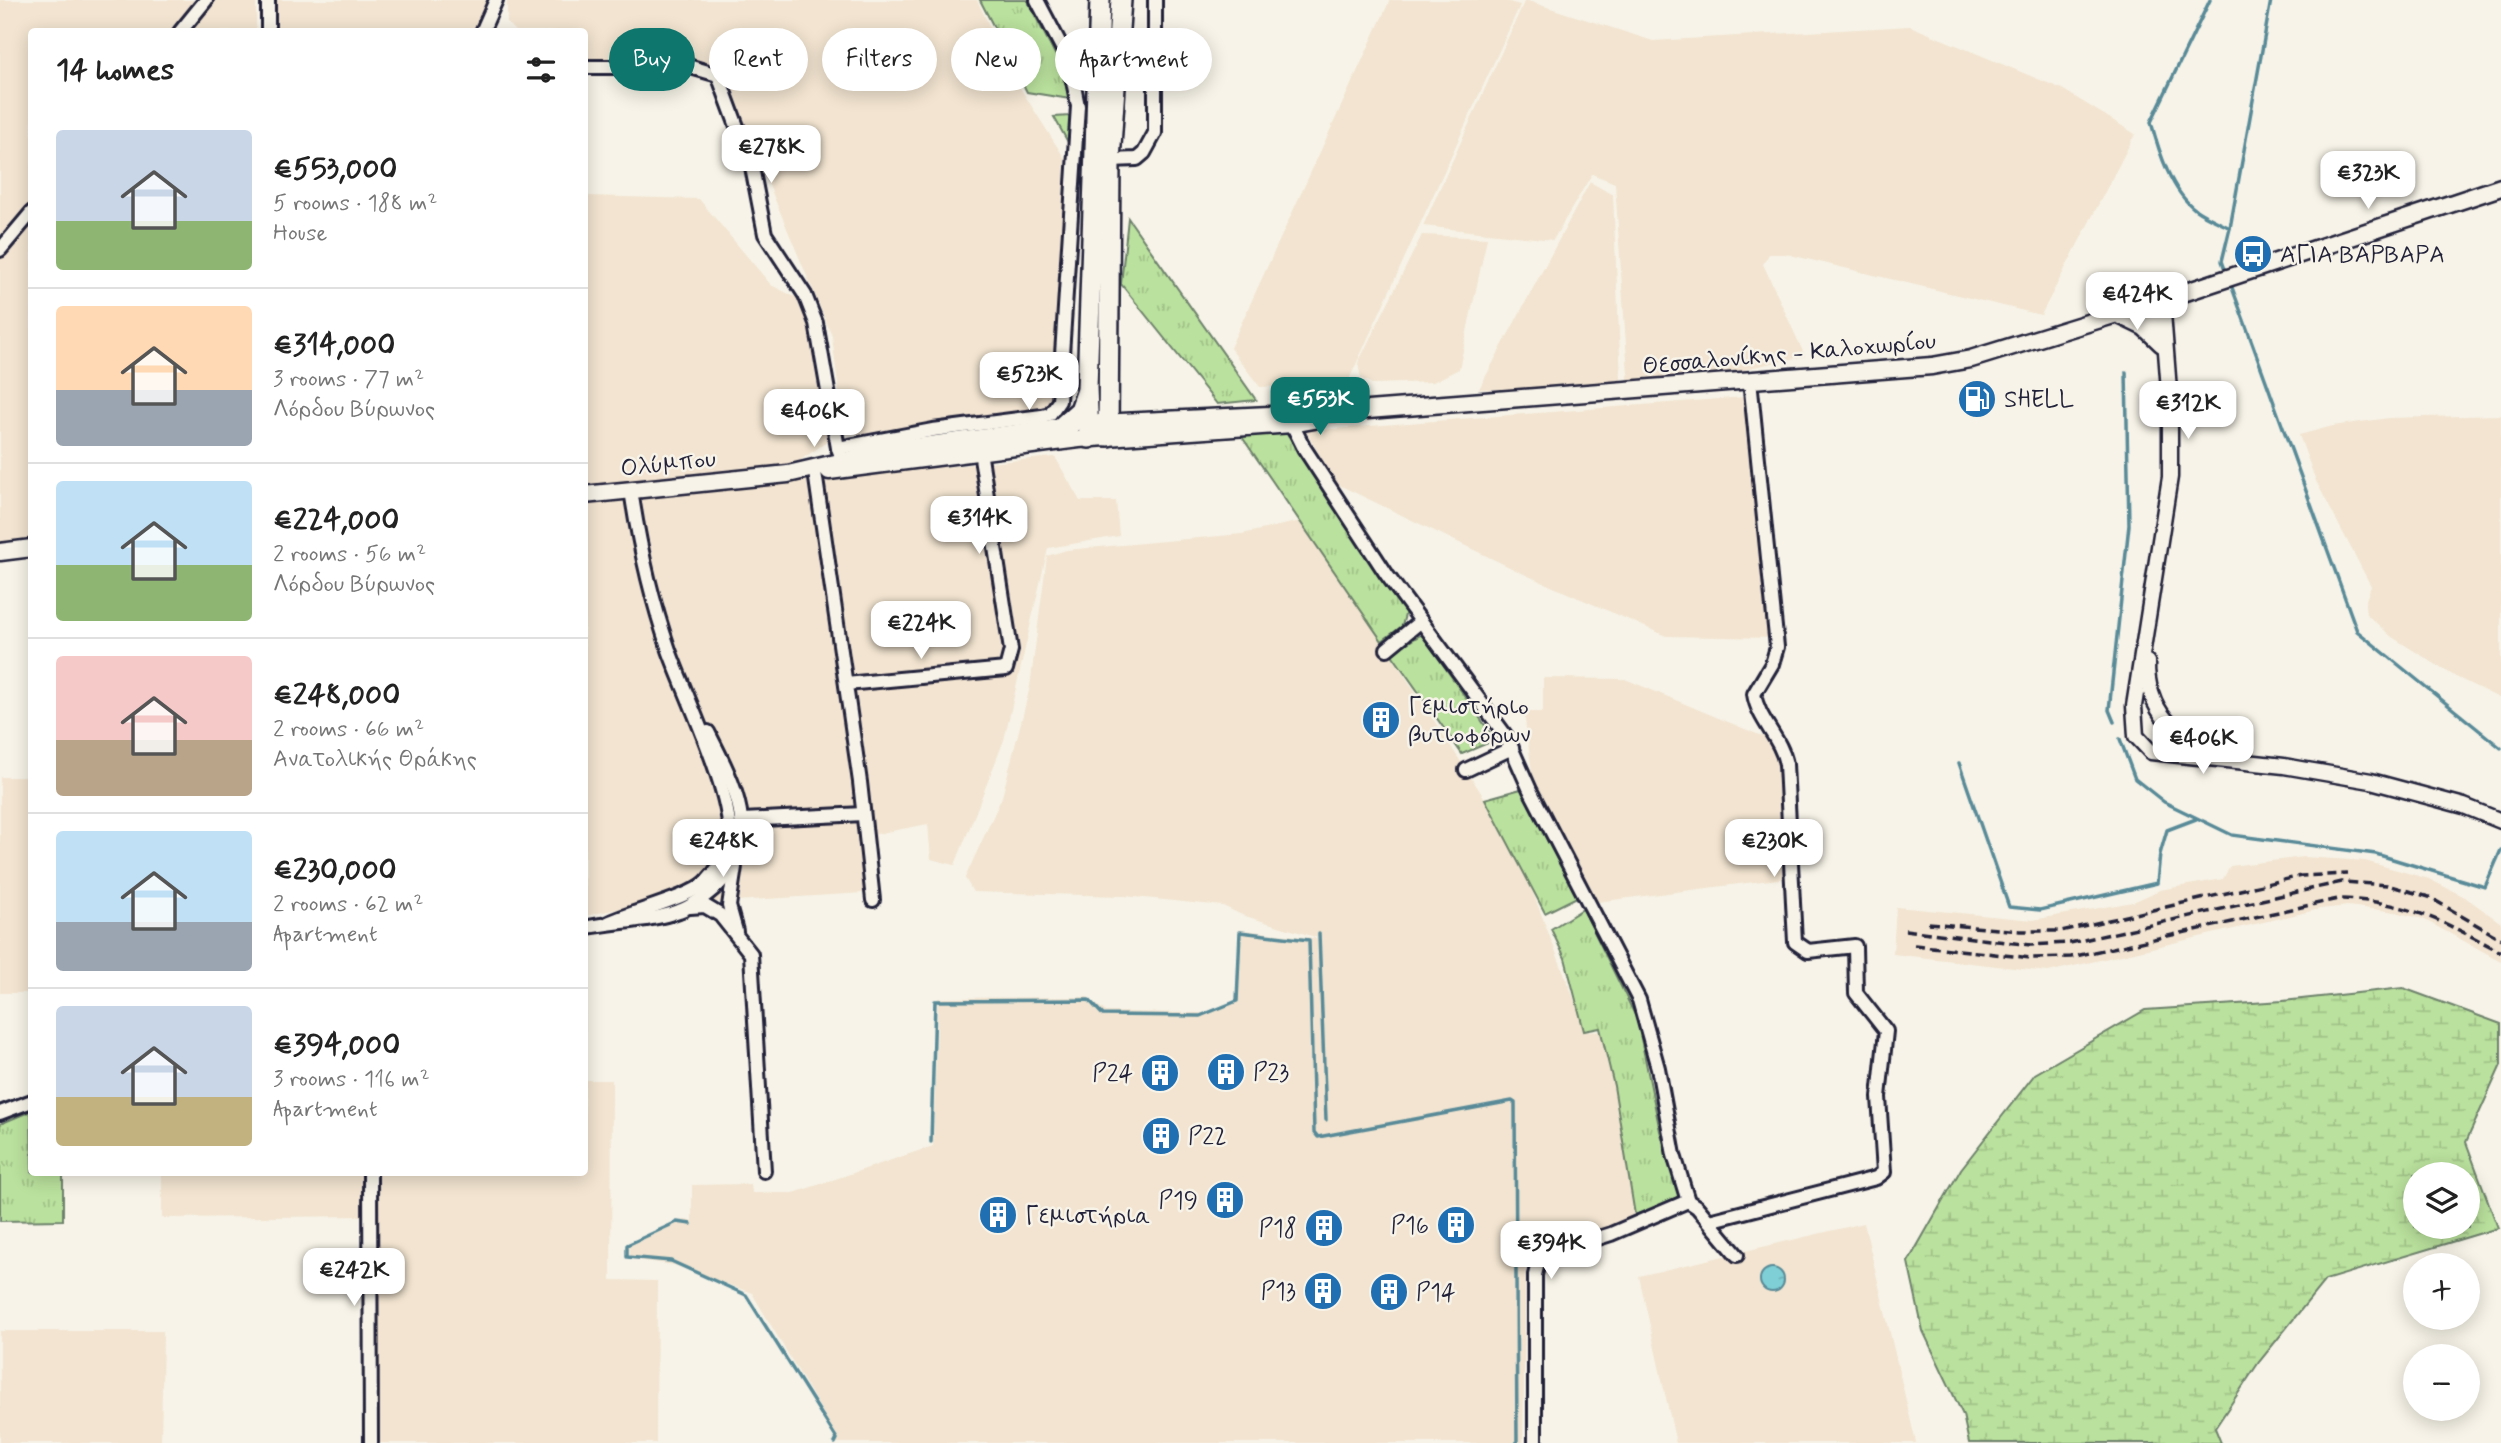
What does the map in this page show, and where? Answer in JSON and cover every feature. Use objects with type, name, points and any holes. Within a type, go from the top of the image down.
[{"type":"highway","points":[[1062,426],[1080,410],[1087,388],[1100,0]]},
{"type":"highway","points":[[1098,430],[1110,160],[1121,0]]},
{"type":"highway","points":[[1087,388],[1098,430]]},
{"type":"main road","name":"Θεσσαλονίκης - Καλοχωρίου","points":[[841,459],[980,451],[1098,430],[1225,416],[1355,411],[1932,366],[1971,359],[2162,300],[2247,269],[2501,187]]},
{"type":"main road","points":[[2117,314],[2144,327],[2164,350]]},
{"type":"main road","name":"Θεσσαλονίκης - Καλοχωρίου","points":[[798,472],[815,472],[841,459],[978,436],[1062,426],[1098,430],[1240,428],[1286,424],[1355,411]]},
{"type":"main road","points":[[798,472],[841,459]]},
{"type":"main road","name":"Ολύμπου","points":[[588,495],[798,472]]},
{"type":"main road","points":[[0,552],[28,548]]},
{"type":"street","points":[[183,28],[206,0]]},
{"type":"street","points":[[268,0],[268,28]]},
{"type":"street","points":[[484,28],[496,0]]},
{"type":"street","points":[[588,67],[691,67],[718,75],[752,167],[765,234],[805,295],[816,323],[841,459],[933,430],[1042,416],[1056,408],[1061,388],[1065,330],[1077,92],[1061,45],[1037,0]]},
{"type":"street","points":[[1110,160],[1137,159],[1144,153],[1155,133],[1155,0]]},
{"type":"street","points":[[0,250],[28,217]]},
{"type":"street","points":[[2162,300],[2171,451],[2170,477],[2133,719],[2136,736],[2144,748],[2159,754],[2321,771],[2411,790],[2501,821]]},
{"type":"street","points":[[2144,305],[2164,350]]},
{"type":"street","points":[[1709,1221],[1876,1178],[1884,1172],[1879,1097],[1886,1031],[1856,993],[1855,946],[1808,951],[1795,942],[1786,764],[1783,748],[1756,706],[1754,694],[1772,664],[1777,647],[1750,380]]},
{"type":"street","points":[[1061,388],[1087,388]]},
{"type":"street","points":[[1286,424],[1421,621],[1499,724],[1530,790],[1639,1000],[1658,1068],[1669,1137],[1688,1201],[1709,1221],[1737,1255]]},
{"type":"street","points":[[846,684],[1006,669],[1011,650],[980,451]]},
{"type":"street","points":[[815,472],[846,684],[873,900]]},
{"type":"street","points":[[631,490],[639,544],[658,617],[686,689],[727,813],[729,842],[724,857],[697,890]]},
{"type":"street","points":[[1387,649],[1421,621]]},
{"type":"street","points":[[2144,636],[2149,691],[2168,726],[2190,741],[2250,762]]},
{"type":"street","points":[[686,689],[736,792],[743,820],[725,910]]},
{"type":"street","points":[[1466,769],[1512,748]]},
{"type":"street","points":[[743,820],[863,814]]},
{"type":"street","points":[[680,911],[711,892],[737,860]]},
{"type":"street","points":[[713,873],[711,892],[751,954],[764,1171]]},
{"type":"street","points":[[608,923],[633,911],[697,890],[711,892]]},
{"type":"street","points":[[588,927],[705,906],[725,910]]},
{"type":"street","points":[[0,1112],[28,1102]]},
{"type":"street","points":[[370,1176],[371,1443]]},
{"type":"street","points":[[1535,1443],[1535,1275],[1538,1263],[1551,1253],[1611,1234],[1688,1201]]},
{"type":"shaded area","points":[[0,0],[256,0],[256,28],[28,28],[28,545],[0,549]]},
{"type":"shaded area","points":[[270,0],[493,0],[493,28],[270,28]]},
{"type":"shaded area","points":[[507,0],[977,0],[990,28],[951,28],[951,91],[1022,91],[1065,159],[1054,400],[1038,411],[868,434],[844,433],[832,336],[730,91],[808,91],[808,28],[709,28],[709,66],[695,65],[695,28],[609,28],[609,64],[588,63],[588,28],[512,28],[507,23]]},
{"type":"shaded area","points":[[1390,0],[1502,0],[1520,5],[1347,384],[1260,387],[1230,348]]},
{"type":"shaded area","points":[[1525,0],[1653,41],[1910,26],[2062,89],[2135,134],[2041,315],[1786,254],[1769,254],[1763,264],[1805,356],[1749,368],[1728,378],[1629,388],[1615,183],[1592,174],[1553,240],[1423,226]]},
{"type":"shaded area","points":[[1590,182],[1613,195],[1621,380],[1551,390],[1479,389]]},
{"type":"shaded area","points":[[588,196],[699,199],[771,285],[799,299],[813,342],[828,441],[789,468],[588,489]]},
{"type":"shaded area","points":[[1422,235],[1487,238],[1459,369],[1433,382],[1372,384],[1361,378],[1358,363]]},
{"type":"shaded area","points":[[1745,397],[1778,638],[1666,636],[1526,575],[1335,483],[1306,431]]},
{"type":"shaded area","points":[[2501,415],[2501,699],[2456,677],[2392,637],[2366,614],[2365,603],[2371,586],[2316,481],[2299,435],[2333,426],[2389,418]]},
{"type":"shaded area","points":[[1055,457],[1080,501],[1116,501],[1119,536],[1048,548],[1004,740],[955,865],[931,859],[928,824],[876,834],[879,892],[622,908],[588,915],[588,496],[745,485]]},
{"type":"shaded area","points":[[1301,521],[1328,558],[1502,825],[1522,865],[1587,1032],[1611,1031],[1635,1220],[1526,1250],[1523,1443],[830,1443],[839,1440],[752,1293],[674,1265],[630,1259],[629,1243],[683,1220],[692,1221],[692,1185],[751,1184],[752,1193],[794,1193],[933,1146],[938,998],[1087,997],[1106,1012],[1207,1013],[1238,999],[1241,930],[1322,939],[1242,915],[1223,906],[1125,896],[973,892],[965,878],[1002,797],[1030,687],[1047,556],[1067,550],[1242,534]]},
{"type":"shaded area","points":[[1543,678],[1625,679],[1776,742],[1781,757],[1786,878],[1597,902],[1533,780],[1524,712],[1543,712]]},
{"type":"shaded area","points":[[0,777],[28,777],[28,993],[0,993]]},
{"type":"shaded area","points":[[2304,857],[2365,861],[2429,879],[2465,897],[2501,923],[2501,961],[2423,919],[2396,912],[2348,906],[2320,909],[2048,972],[1893,954],[1896,907],[2033,920],[2133,902],[2160,890],[2223,879],[2230,866]]},
{"type":"shaded area","points":[[588,1080],[612,1080],[611,1280],[657,1281],[656,1443],[378,1443],[378,1176],[588,1176]]},
{"type":"shaded area","points":[[162,1176],[364,1176],[364,1216],[162,1218]]},
{"type":"shaded area","points":[[1864,1223],[1916,1443],[1676,1443],[1639,1276]]},
{"type":"shaded area","points":[[0,1331],[163,1331],[161,1443],[0,1443]]},
{"type":"green space","points":[[980,0],[1027,0],[1055,54],[1055,91],[1068,91],[1070,99],[1026,91],[1041,91],[1041,28],[994,28]]},
{"type":"green space","points":[[1071,116],[1069,144],[1054,117]]},
{"type":"green space","points":[[1128,218],[1256,400],[1217,404],[1121,284]]},
{"type":"green space","points":[[1278,428],[1290,437],[1406,611],[1402,626],[1382,641],[1240,434]]},
{"type":"green space","points":[[1422,634],[1495,740],[1462,754],[1391,653]]},
{"type":"green space","points":[[1521,789],[1577,897],[1545,913],[1485,799]]},
{"type":"green space","points":[[1583,909],[1637,1019],[1660,1131],[1680,1192],[1675,1201],[1635,1215],[1614,1086],[1600,1028],[1584,1031],[1565,958],[1551,929]]},
{"type":"green space","points":[[2403,988],[2501,1024],[2501,1065],[2466,1142],[2473,1162],[2403,1162],[2403,1239],[2461,1239],[2415,1253],[2403,1253],[2403,1257],[2325,1280],[2259,1362],[2215,1428],[2221,1443],[1969,1443],[1963,1415],[1923,1331],[1908,1262],[1961,1169],[2035,1074],[2145,1010],[2283,1001]]},
{"type":"green space","points":[[28,1112],[28,1176],[63,1176],[63,1220],[0,1221],[0,1124]]},
{"type":"green space","points":[[2480,1180],[2498,1228],[2480,1233]]},
{"type":"water","points":[[1772,1268],[1780,1272],[1784,1280],[1780,1288],[1772,1292],[1764,1288],[1760,1280],[1764,1272]]},
{"type":"waterway","points":[[2210,0],[2151,122],[2162,158],[2173,182],[2187,202],[2196,210],[2230,228],[2222,261],[2226,272]]},
{"type":"waterway","points":[[2230,228],[2271,0]]},
{"type":"waterway","points":[[2230,282],[2357,631],[2501,748]]},
{"type":"waterway","points":[[2114,722],[2109,710],[2129,525],[2126,372]]},
{"type":"waterway","points":[[2120,739],[2135,779],[2164,802],[2232,835],[2376,854],[2485,887],[2501,850]]},
{"type":"waterway","points":[[1959,763],[2009,907],[2040,910],[2157,883],[2160,854],[2167,830],[2196,819]]},
{"type":"waterway","points":[[931,1142],[935,1001],[1089,1000],[1103,1015],[1200,1016],[1237,1001],[1240,932],[1309,940],[1314,1132],[1318,1137],[1512,1101],[1515,1103],[1517,1443]]},
{"type":"waterway","points":[[1319,934],[1326,1120]]},
{"type":"waterway","points":[[691,1224],[677,1222],[627,1245],[627,1257],[671,1261],[746,1295],[837,1439],[835,1443]]},
{"type":"railway","points":[[1928,923],[2020,931],[2061,931],[2301,876],[2347,874]]},
{"type":"railway","points":[[1905,930],[2031,945],[2070,943],[2342,882],[2387,885],[2429,897],[2501,939]]},
{"type":"railway","points":[[1914,945],[2031,958],[2071,957],[2338,899],[2362,900],[2404,908],[2442,922],[2501,952]]},
{"type":"place","name":"ΑΓΙΑ ΒΑΡΒΑΡΑ","points":[[2253,254]]},
{"type":"place","name":"SHELL","points":[[1977,399]]},
{"type":"place","name":"Γεμιστήριο βυτιοφόρων","points":[[1381,720]]},
{"type":"place","name":"P23","points":[[1226,1072]]},
{"type":"place","name":"P24","points":[[1160,1073]]},
{"type":"place","name":"P22","points":[[1161,1136]]},
{"type":"place","name":"P19","points":[[1225,1200]]},
{"type":"place","name":"Γεμιστήρια","points":[[998,1215]]},
{"type":"place","name":"P16","points":[[1456,1225]]},
{"type":"place","name":"P18","points":[[1324,1228]]},
{"type":"place","name":"P13","points":[[1323,1291]]},
{"type":"place","name":"P14","points":[[1389,1292]]}]
